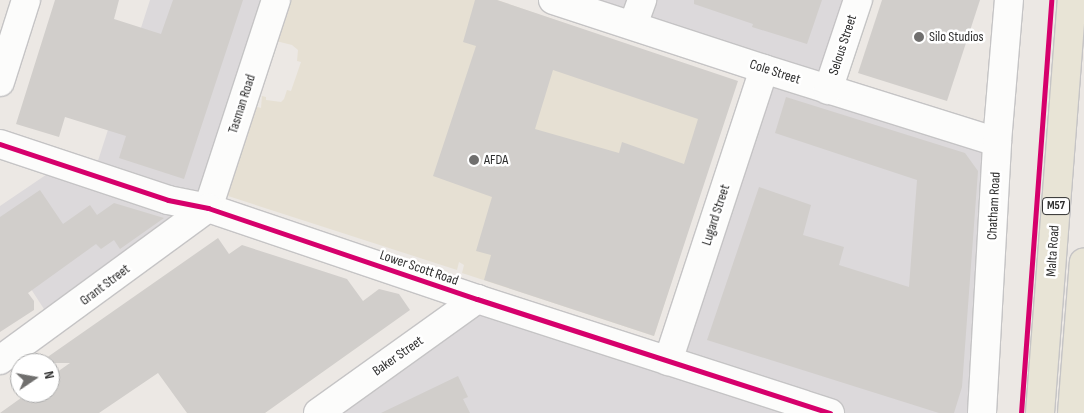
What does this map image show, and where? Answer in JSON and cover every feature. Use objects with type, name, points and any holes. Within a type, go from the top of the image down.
[{"type":"main road","name":"Malta Road","points":[[1040,413],[1072,0]]},
{"type":"main road","points":[[1072,413],[1084,262]]},
{"type":"street","points":[[0,82],[26,0]]},
{"type":"street","name":"Tasman Road","points":[[208,208],[276,0]]},
{"type":"street","name":"Cole Street","points":[[553,0],[828,90],[998,142]]},
{"type":"street","points":[[633,26],[642,0]]},
{"type":"street","name":"Selous Street","points":[[828,90],[858,0]]},
{"type":"street","name":"Chatham Road","points":[[982,413],[998,142],[1009,0]]},
{"type":"street","name":"Lugard Street","points":[[668,361],[764,69]]},
{"type":"street","name":"Lower Scott Road","points":[[0,144],[168,200],[208,208],[478,299],[830,413]]},
{"type":"street","name":"Grant Street","points":[[0,360],[208,208]]},
{"type":"street","name":"Baker Street","points":[[318,413],[478,299]]},
{"type":"shaded area","points":[[150,0],[276,0],[208,208],[53,323],[0,241],[0,206],[62,164],[94,173]]},
{"type":"shaded area","name":"AFDA","points":[[289,0],[497,0],[613,40],[722,126],[654,336],[462,273],[464,265],[459,262],[457,270],[225,195],[254,106],[261,108],[262,96],[266,97],[266,100],[281,102],[287,90],[291,91],[301,62],[297,61],[298,50],[292,45],[276,41]]},
{"type":"shaded area","points":[[553,0],[858,0],[828,90],[997,142],[982,413],[318,413],[477,299],[668,361],[764,69]]},
{"type":"building","points":[[55,0],[119,0],[114,19],[161,34],[173,0],[243,0],[184,179],[119,158],[126,136],[65,117],[59,137],[16,124]]},
{"type":"building","points":[[475,0],[497,0],[738,81],[654,336],[484,280],[491,255],[476,251],[492,197],[433,176],[476,46],[463,42]],"holes":[[[553,70],[698,119],[684,164],[622,142],[619,153],[535,129]]]},
{"type":"building","points":[[694,0],[822,0],[807,44],[752,27],[753,24],[694,4]]},
{"type":"building","name":"Silo Studios","points":[[882,0],[980,0],[947,101],[858,73]]},
{"type":"building","points":[[786,97],[965,153],[978,171],[962,387],[954,413],[939,413],[707,340],[759,187],[811,205],[803,235],[844,247],[839,265],[909,287],[917,180],[775,133]]},
{"type":"building","points":[[40,190],[63,224],[90,205],[97,215],[114,203],[164,218],[120,249],[114,240],[101,249],[96,244],[28,293],[34,301],[34,310],[0,332],[0,217]]},
{"type":"building","points":[[218,238],[229,254],[242,245],[347,279],[363,301],[379,289],[399,294],[410,310],[265,413],[187,413],[158,373],[99,413],[0,413],[14,403],[60,403],[60,370],[70,363],[60,363],[60,353],[53,353]]},
{"type":"building","points":[[458,376],[468,397],[463,399],[470,413],[381,413]]},
{"type":"cycle path","points":[[1021,413],[1051,0]]},
{"type":"cycle path","points":[[0,144],[168,200],[208,208],[477,299],[830,413]]},
{"type":"place","name":"Silo Studios","points":[[919,37]]},
{"type":"place","name":"AFDA","points":[[474,160]]}]
